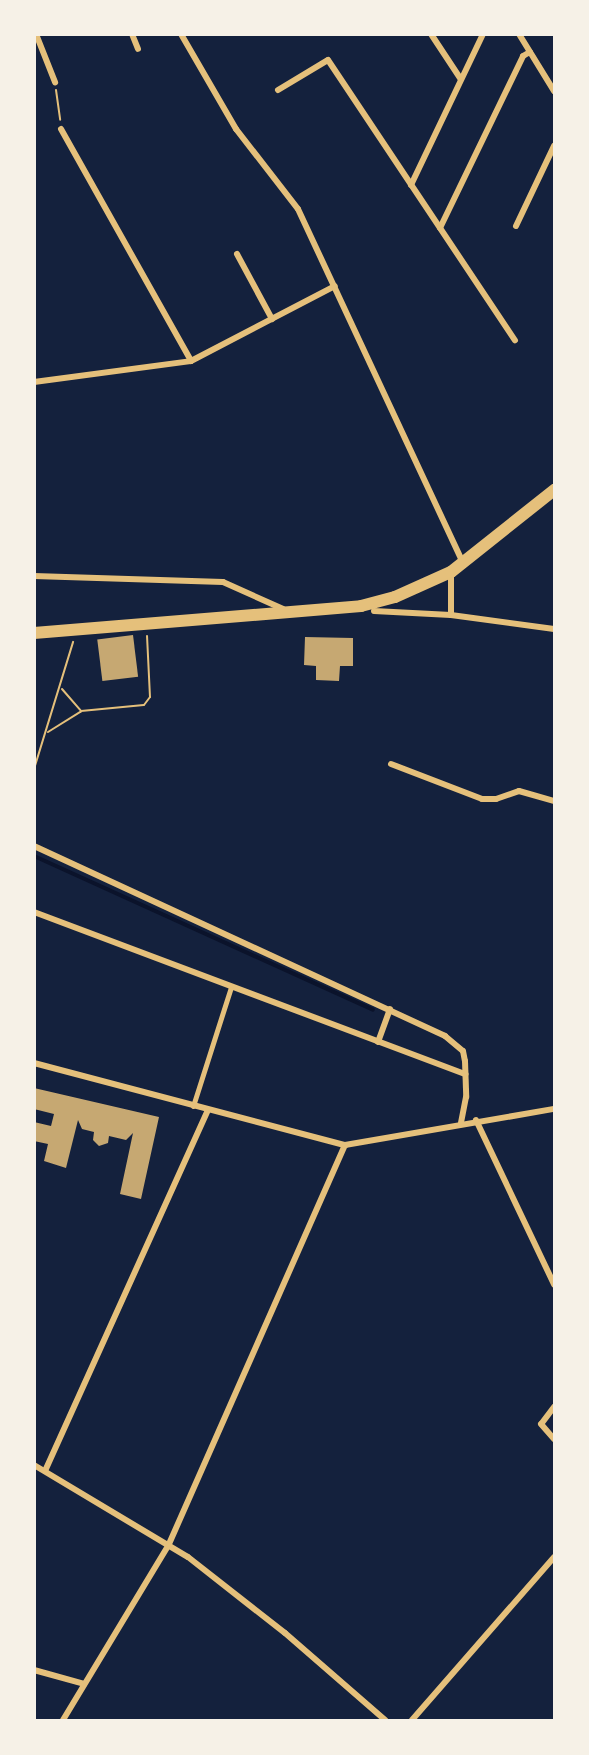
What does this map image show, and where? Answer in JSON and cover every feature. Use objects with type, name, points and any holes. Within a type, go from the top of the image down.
[{"type":"main road","points":[[34,633],[361,606],[423,587],[451,572],[555,490]]},
{"type":"street","points":[[36,34],[55,82]]},
{"type":"street","points":[[132,34],[138,49]]},
{"type":"street","points":[[181,34],[236,129],[298,209],[463,563]]},
{"type":"street","points":[[431,34],[460,78]]},
{"type":"street","points":[[411,185],[460,78],[483,34]]},
{"type":"street","points":[[519,34],[555,91]]},
{"type":"street","points":[[440,228],[523,56],[530,52]]},
{"type":"street","points":[[278,90],[328,60],[515,340]]},
{"type":"street","points":[[60,129],[191,361]]},
{"type":"street","points":[[516,226],[555,146]]},
{"type":"street","points":[[237,254],[272,319]]},
{"type":"street","points":[[34,382],[191,361],[335,286]]},
{"type":"street","points":[[451,572],[451,615]]},
{"type":"street","points":[[34,576],[223,582],[288,612]]},
{"type":"street","points":[[374,611],[451,615],[555,629]]},
{"type":"street","points":[[391,764],[482,799],[496,800],[519,791],[555,801]]},
{"type":"street","points":[[34,846],[390,1009],[456,1044],[463,1051],[466,1074],[461,1123]]},
{"type":"street","points":[[34,912],[466,1074]]},
{"type":"street","points":[[193,1106],[231,987]]},
{"type":"street","points":[[378,1042],[390,1009]]},
{"type":"street","points":[[34,1063],[345,1145],[476,1119],[554,1109]]},
{"type":"street","points":[[45,1471],[208,1110]]},
{"type":"street","points":[[476,1119],[555,1284]]},
{"type":"street","points":[[63,1720],[169,1544],[345,1145]]},
{"type":"street","points":[[555,1407],[541,1424],[555,1439]]},
{"type":"street","points":[[34,1465],[169,1544],[285,1633],[385,1720]]},
{"type":"street","points":[[412,1720],[555,1557]]},
{"type":"street","points":[[34,1670],[84,1683]]},
{"type":"path","points":[[55,82],[60,129]]},
{"type":"path","points":[[46,734],[63,719],[81,711],[124,709],[144,705],[150,697],[146,622]]},
{"type":"path","points":[[34,769],[62,689],[76,628]]},
{"type":"path","points":[[62,689],[81,711]]},
{"type":"building","points":[[133,635],[138,677],[102,681],[97,639]]},
{"type":"building","points":[[305,637],[353,638],[353,666],[340,666],[339,681],[316,680],[316,666],[304,665]]},
{"type":"building","points":[[34,1088],[159,1117],[141,1199],[120,1194],[133,1133],[126,1140],[109,1136],[108,1143],[99,1146],[93,1140],[94,1132],[82,1129],[78,1120],[66,1168],[44,1161],[48,1144],[34,1141],[34,1122],[51,1126],[54,1114],[34,1109]]},
{"type":"waterway","points":[[34,856],[373,1010]]}]
